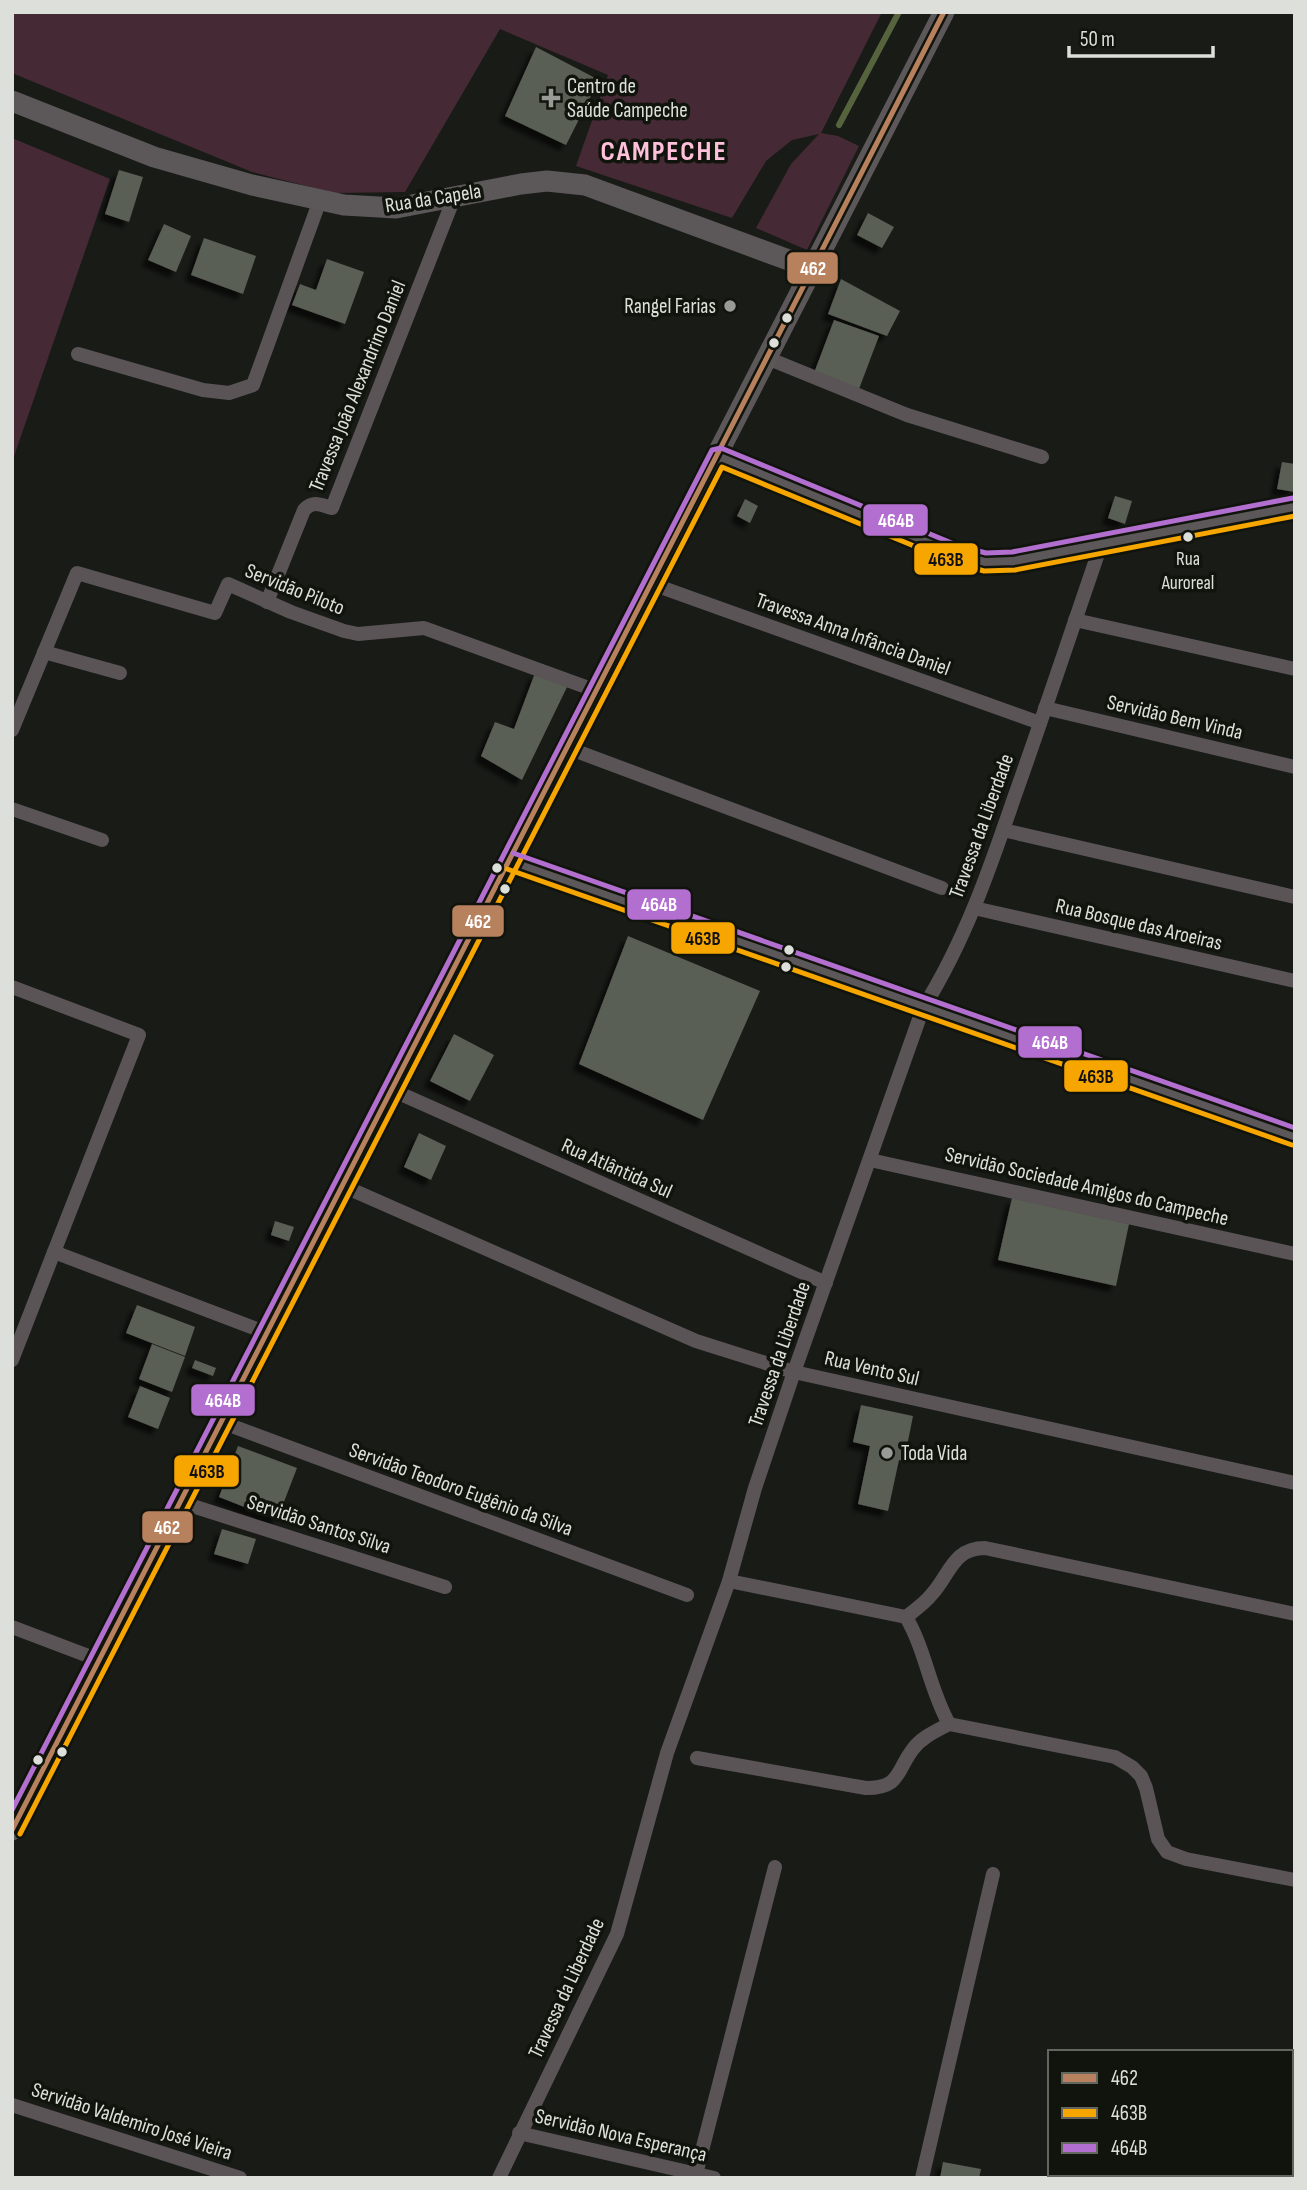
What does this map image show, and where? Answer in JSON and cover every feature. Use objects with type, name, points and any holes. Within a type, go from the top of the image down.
[{"type":"main road","points":[[12,1830],[944,12]]},
{"type":"main road","name":"Rua da Capela","points":[[12,101],[154,157],[252,185],[345,205],[396,208],[547,181],[585,185],[813,269]]},
{"type":"main road","points":[[718,456],[972,560],[1006,562],[1295,507]]},
{"type":"main road","points":[[510,861],[1295,1137]]},
{"type":"street","name":"Travessa João Alexandrino Daniel","points":[[267,602],[304,510],[315,503],[332,508],[454,198]]},
{"type":"street","points":[[78,354],[203,390],[229,393],[253,385],[320,200]]},
{"type":"street","points":[[767,358],[907,415],[1042,457]]},
{"type":"street","name":"Travessa da Liberdade","points":[[499,2178],[617,1934],[667,1753],[729,1581],[755,1488],[793,1372],[923,1008],[955,955],[974,908],[1101,545]]},
{"type":"street","name":"Servidão Piloto","points":[[12,730],[77,573],[215,613],[228,584],[325,626],[358,634],[425,628],[597,691]]},
{"type":"street","name":"Travessa Anna Infância Daniel","points":[[652,584],[1040,723]]},
{"type":"street","points":[[1075,620],[1295,669]]},
{"type":"street","points":[[44,652],[120,673]]},
{"type":"street","name":"Servidão Bem Vinda","points":[[1045,708],[1295,767]]},
{"type":"street","points":[[568,748],[942,888]]},
{"type":"street","points":[[12,809],[102,840]]},
{"type":"street","points":[[1003,830],[1295,897]]},
{"type":"street","name":"Rua Bosque das Aroeiras","points":[[974,908],[1295,981]]},
{"type":"street","points":[[12,987],[139,1035],[12,1360]]},
{"type":"street","name":"Rua Atlântida Sul","points":[[392,1090],[825,1283]]},
{"type":"street","name":"Servidão Sociedade Amigos do Campeche","points":[[870,1160],[1295,1254]]},
{"type":"street","name":"Rua Vento Sul","points":[[343,1186],[696,1341],[793,1372],[1295,1483]]},
{"type":"street","points":[[54,1252],[267,1332]]},
{"type":"street","name":"Servidão Teodoro Eugênio da Silva","points":[[221,1422],[687,1595]]},
{"type":"street","name":"Servidão Santos Silva","points":[[180,1502],[445,1587]]},
{"type":"street","points":[[906,1617],[934,1593],[961,1555],[972,1548],[985,1548],[1295,1614]]},
{"type":"street","points":[[729,1581],[906,1617],[916,1634],[932,1688],[949,1724]]},
{"type":"street","points":[[12,1627],[99,1660]]},
{"type":"street","points":[[697,1758],[866,1788],[879,1788],[890,1784],[899,1776],[912,1750],[925,1737],[949,1724],[1115,1757],[1141,1776],[1155,1832],[1167,1852],[1186,1859],[1295,1880]]},
{"type":"street","points":[[696,2174],[775,1867]]},
{"type":"street","points":[[922,2178],[993,1874]]},
{"type":"street","name":"Servidão Valdemiro José Vieira","points":[[12,2105],[240,2178]]},
{"type":"street","name":"Servidão Nova Esperança","points":[[519,2133],[714,2178]]},
{"type":"shaded area","points":[[12,12],[882,12],[821,133],[838,136],[859,146],[807,250],[756,228],[791,164],[819,134],[792,140],[766,161],[732,218],[576,166],[608,75],[500,29],[405,192],[333,193],[252,172],[12,73]]},
{"type":"shaded area","points":[[12,138],[110,179],[12,462]]},
{"type":"building","name":"Centro de Saúde Campeche","points":[[536,47],[599,80],[566,145],[505,116]]},
{"type":"building","points":[[119,170],[143,177],[129,222],[105,214]]},
{"type":"building","points":[[868,213],[894,227],[882,248],[857,235]]},
{"type":"building","points":[[164,224],[191,236],[176,272],[148,260]]},
{"type":"building","points":[[204,238],[256,256],[243,294],[191,275]]},
{"type":"building","points":[[327,259],[364,272],[345,324],[292,305],[300,284],[316,290]]},
{"type":"building","points":[[841,279],[900,311],[887,336],[828,314]]},
{"type":"building","points":[[834,320],[879,336],[859,389],[814,373]]},
{"type":"building","points":[[1282,462],[1295,464],[1295,492],[1277,489]]},
{"type":"building","points":[[1115,496],[1132,501],[1125,524],[1108,518]]},
{"type":"building","points":[[745,499],[758,506],[750,523],[737,516]]},
{"type":"building","points":[[535,673],[568,685],[522,780],[481,756],[495,722],[514,729]]},
{"type":"building","points":[[628,936],[760,991],[703,1120],[579,1064]]},
{"type":"building","points":[[454,1034],[494,1055],[470,1101],[430,1081]]},
{"type":"building","points":[[419,1133],[446,1146],[431,1180],[404,1167]]},
{"type":"building","points":[[1012,1198],[1129,1224],[1116,1286],[998,1260]]},
{"type":"building","points":[[275,1221],[294,1227],[289,1241],[271,1235]]},
{"type":"building","points":[[137,1305],[195,1327],[185,1356],[126,1333]]},
{"type":"building","points":[[152,1344],[185,1357],[172,1392],[139,1379]]},
{"type":"building","points":[[195,1360],[216,1368],[213,1376],[192,1368]]},
{"type":"building","points":[[140,1386],[170,1398],[158,1429],[128,1417]]},
{"type":"building","name":"Toda Vida","points":[[861,1405],[913,1416],[904,1461],[899,1460],[888,1511],[858,1504],[870,1446],[853,1442]]},
{"type":"building","points":[[238,1446],[297,1468],[277,1520],[219,1497]]},
{"type":"building","points":[[222,1529],[256,1539],[248,1564],[214,1554]]},
{"type":"building","points":[[943,2162],[981,2169],[979,2178],[940,2178]]},
{"type":"waterway","points":[[839,125],[899,12]]},
{"type":"transit line","name":"462","points":[[12,1830],[944,12]]},
{"type":"transit line","name":"464B","points":[[12,1810],[712,450],[721,448],[959,546],[986,553],[1012,552],[1293,498]]},
{"type":"transit line","name":"463B","points":[[20,1834],[722,467],[953,562],[984,571],[1015,570],[1295,516]]},
{"type":"transit line","name":"464B","points":[[513,853],[1295,1128]]},
{"type":"transit line","name":"463B","points":[[507,869],[1292,1145]]},
{"type":"place","name":"Centro de Saúde Campeche","points":[[551,98]]},
{"type":"place","name":"Rangel Farias","points":[[730,306]]},
{"type":"place","name":"Rua Auroreal","points":[[1188,537]]},
{"type":"place","name":"Toda Vida","points":[[887,1453]]},
{"type":"district","name":"CAMPECHE","points":[[664,150]]}]
